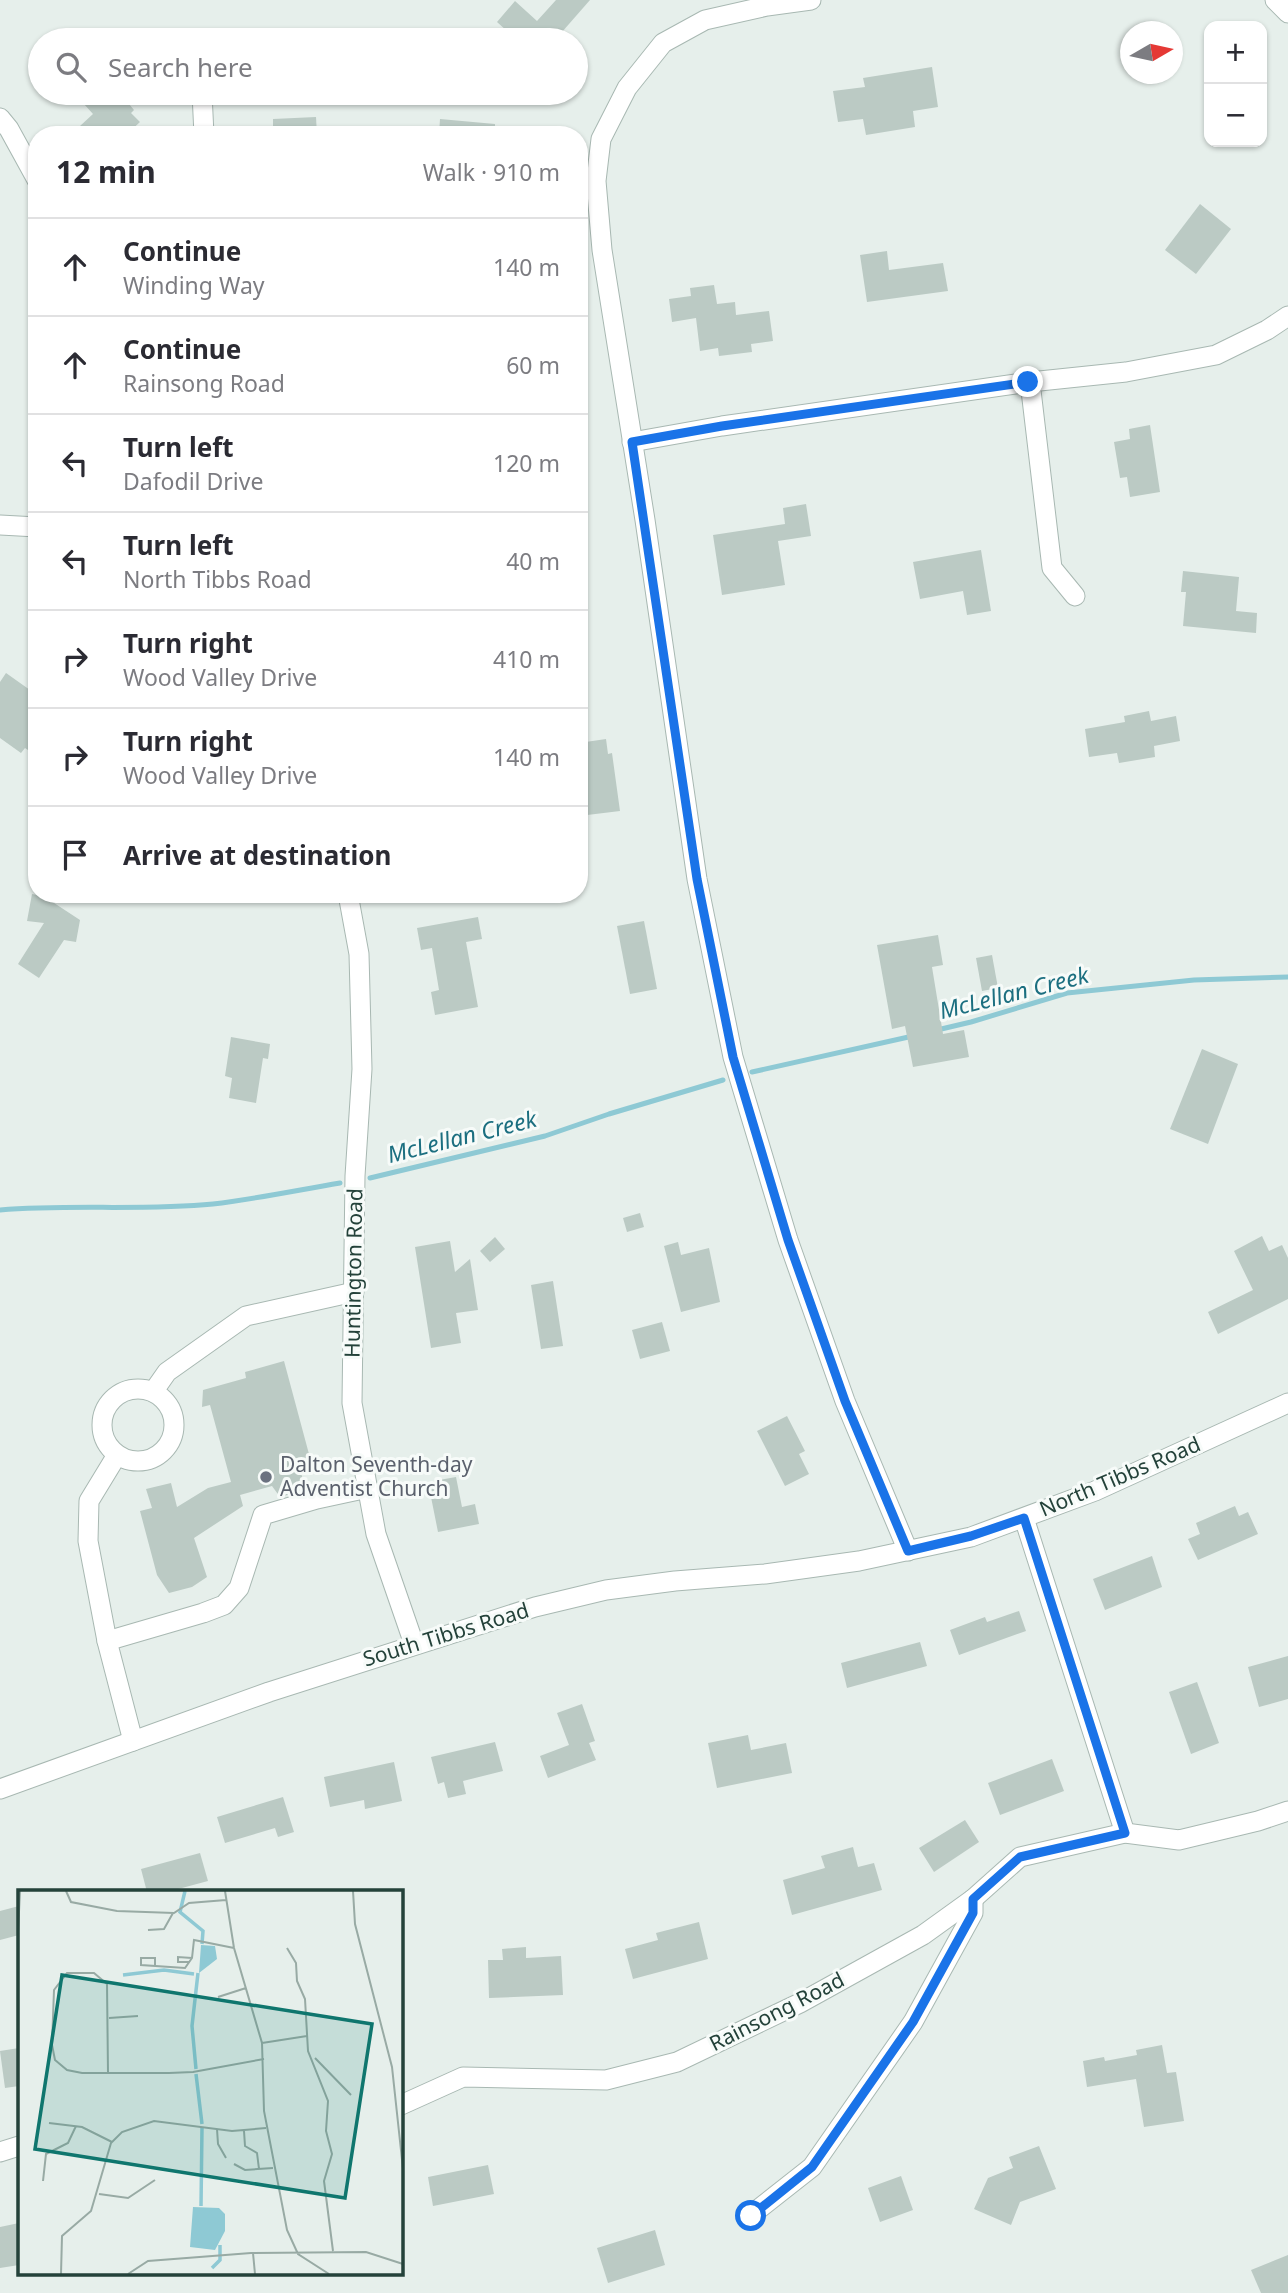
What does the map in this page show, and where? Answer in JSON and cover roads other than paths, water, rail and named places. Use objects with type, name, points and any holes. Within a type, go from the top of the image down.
[{"type":"street","points":[[811,0],[767,6],[705,20],[663,43],[627,88],[601,139],[596,181],[602,250],[697,879],[733,1057],[796,1264],[845,1401],[908,1551]]},
{"type":"street","points":[[1275,0],[1288,13]]},
{"type":"street","points":[[203,105],[204,126]]},
{"type":"street","points":[[0,118],[28,164]]},
{"type":"street","points":[[632,442],[722,426],[1030,382],[1126,372],[1216,355],[1267,330],[1288,316]]},
{"type":"street","points":[[1030,382],[1052,568],[1074,596]]},
{"type":"street","points":[[0,525],[28,527]]},
{"type":"street","name":"Huntington Road","points":[[350,903],[359,954],[362,1069],[355,1176],[352,1404],[376,1534],[414,1644]]},
{"type":"street","points":[[153,1392],[167,1372],[246,1316],[354,1292]]},
{"type":"street","points":[[142,1389],[153,1392],[163,1399],[174,1420],[174,1432],[169,1444],[162,1453],[140,1462],[117,1455],[103,1436],[104,1412],[119,1394],[142,1389]]},
{"type":"street","name":"North Tibbs Road","points":[[908,1551],[971,1536],[1024,1518],[1095,1490],[1288,1403]]},
{"type":"street","points":[[117,1455],[89,1501],[88,1541],[107,1641],[133,1741]]},
{"type":"street","points":[[107,1641],[203,1614],[224,1605],[239,1588],[263,1515],[368,1488]]},
{"type":"street","points":[[1024,1518],[1125,1833],[1180,1840],[1288,1811]]},
{"type":"street","name":"South Tibbs Road","points":[[0,1789],[269,1692],[535,1607],[606,1590],[765,1574],[908,1551]]},
{"type":"street","name":"Rainsong Road","points":[[402,2105],[463,2077],[606,2080],[677,2062],[811,1997],[923,1935],[973,1899],[1020,1857],[1125,1833]]},
{"type":"street","points":[[751,2216],[812,2167],[913,2022],[973,1913],[973,1899]]},
{"type":"street","points":[[0,2152],[18,2146]]},
{"type":"waterway","name":"McLellan Creek","points":[[937,1030],[1067,993],[1194,980],[1288,977]]},
{"type":"waterway","name":"McLellan Creek","points":[[752,1072],[913,1036]]},
{"type":"waterway","name":"McLellan Creek","points":[[370,1178],[545,1136],[723,1080]]},
{"type":"waterway","name":"McLellan Creek","points":[[0,1210],[213,1204],[340,1183]]},
{"type":"place","name":"Dalton Seventh-day Adventist Church","points":[[266,1477]]}]
